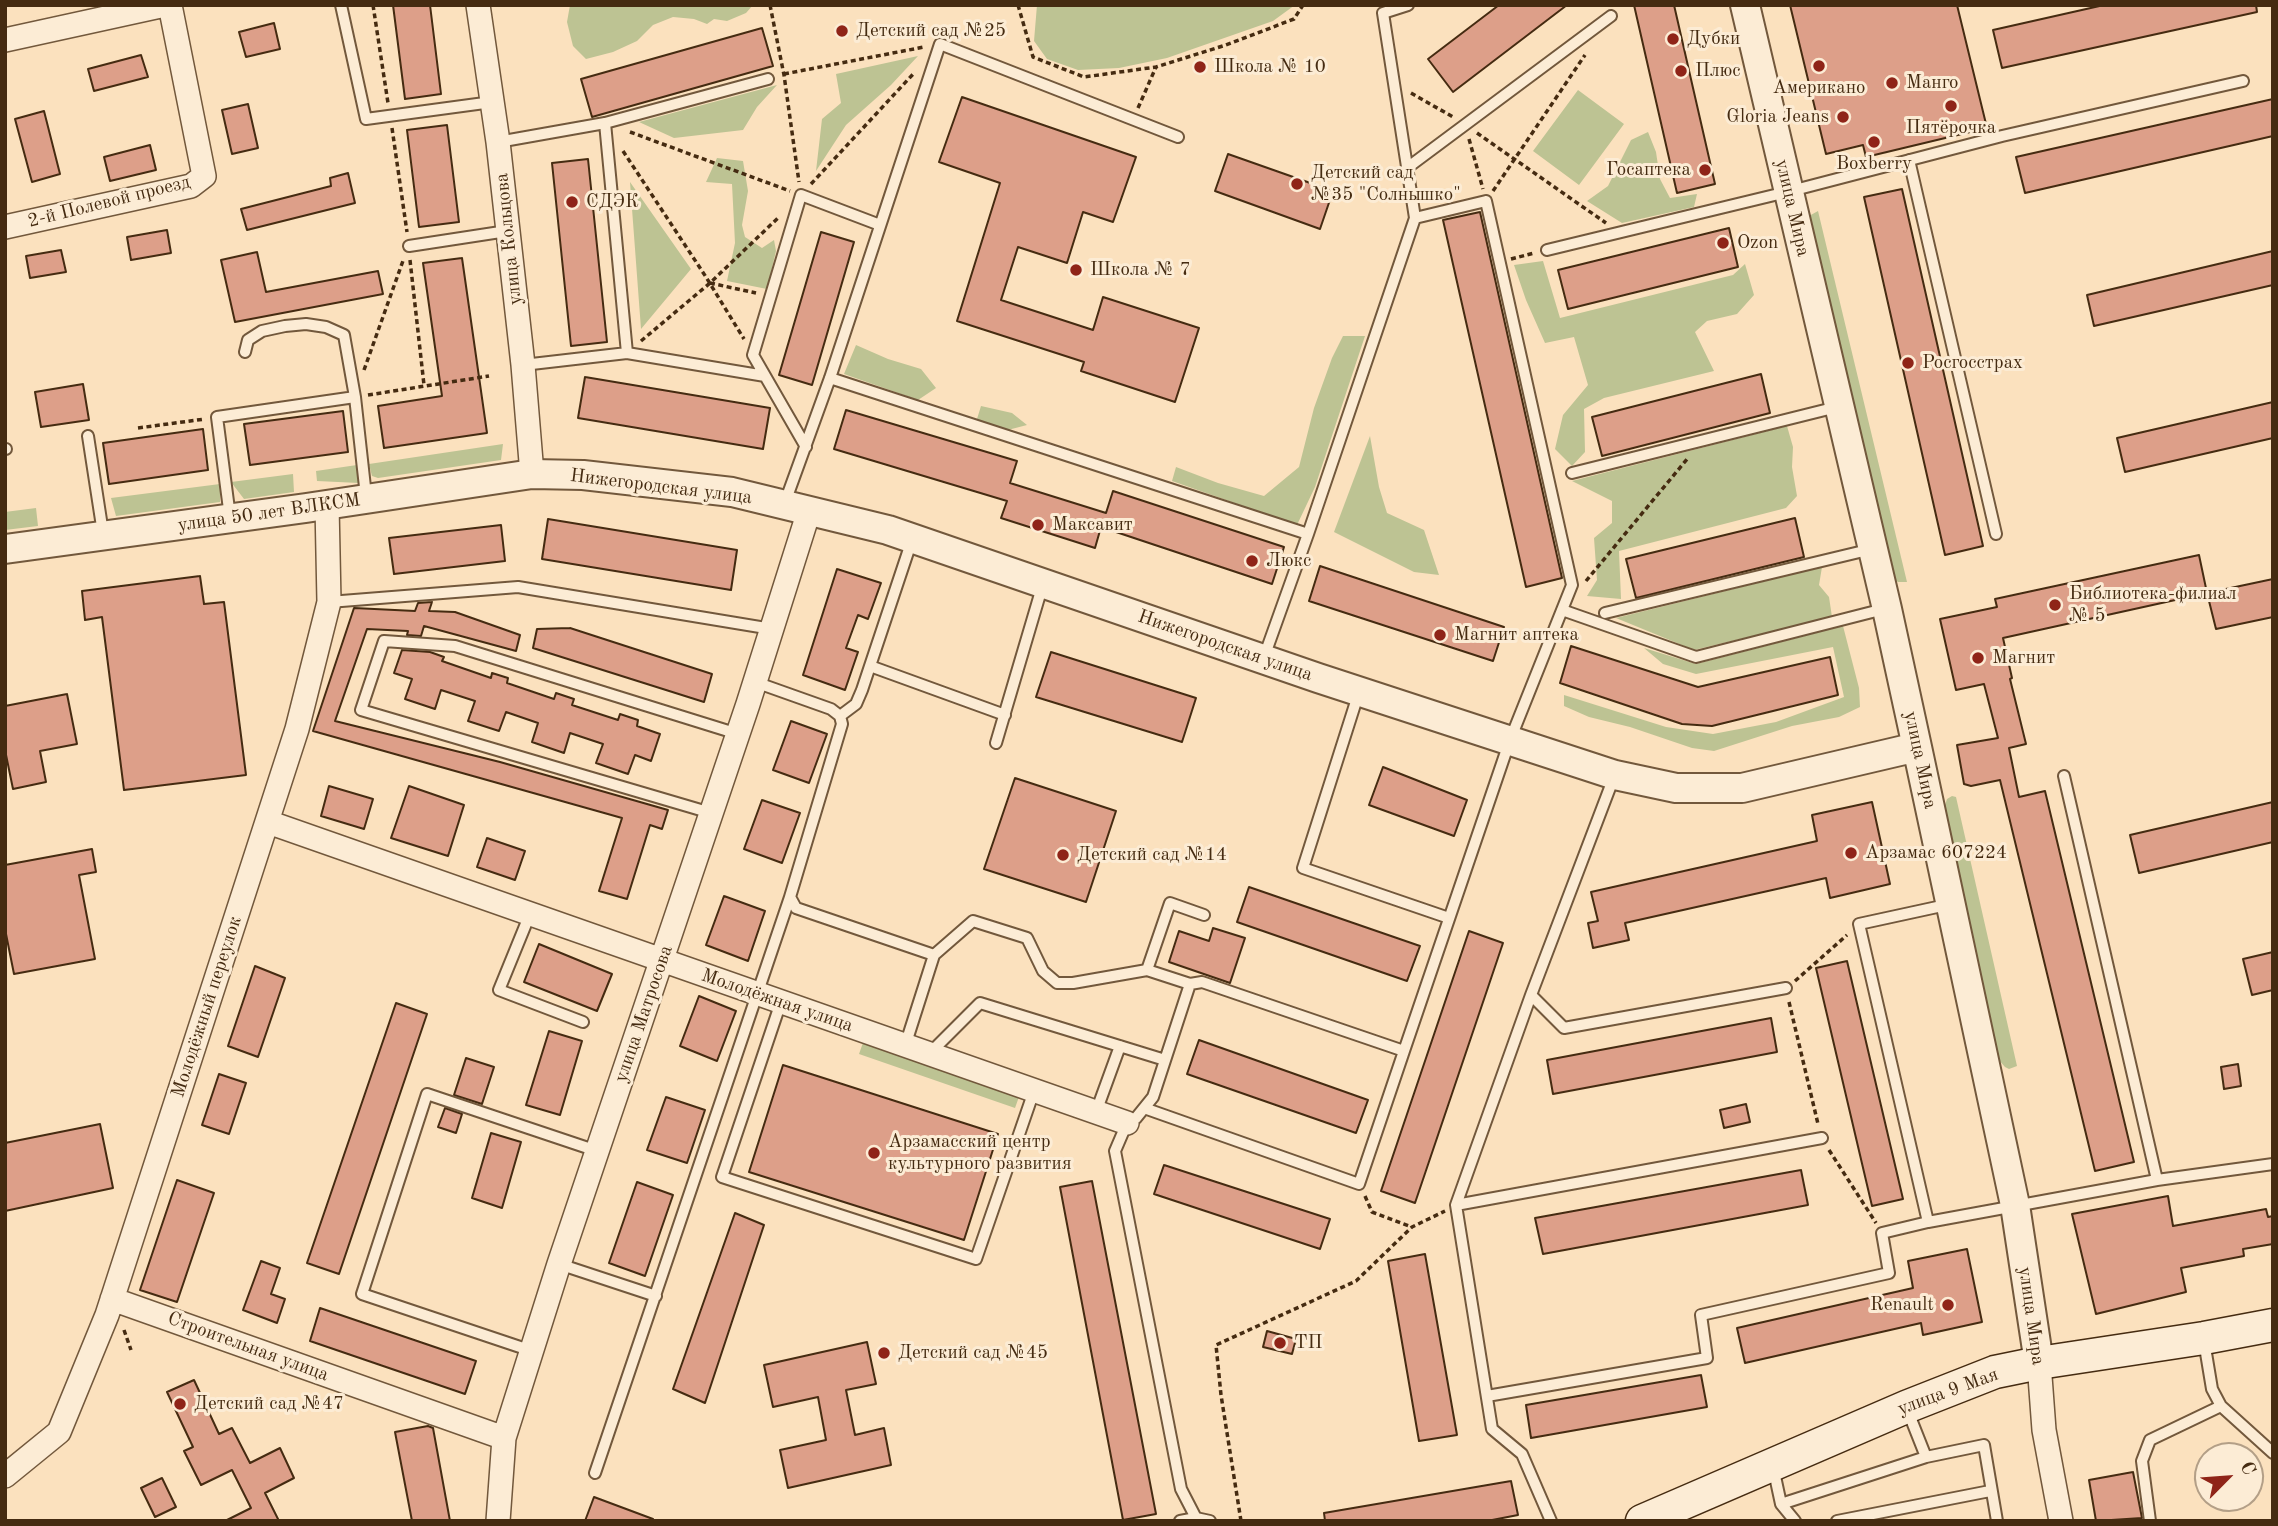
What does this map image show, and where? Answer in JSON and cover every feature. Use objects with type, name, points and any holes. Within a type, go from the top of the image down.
[{"type":"main road","name":"улица 9 Мая","points":[[1652,1519],[1906,1406],[1995,1373],[2039,1363],[2273,1325]]},
{"type":"street","points":[[5,40],[165,5]]},
{"type":"street","name":"2-й Полевой проезд","points":[[5,227],[191,186],[204,176],[170,5]]},
{"type":"street","name":"улица Кольцова","points":[[478,5],[498,142],[523,365],[532,474]]},
{"type":"street","name":"улица Мира","points":[[1745,5],[1887,609],[2015,1205],[2039,1363],[2043,1430],[2061,1521]]},
{"type":"street","name":"улица 50 лет ВЛКСМ","points":[[5,549],[532,474]]},
{"type":"street","name":"Нижегородская улица","points":[[532,474],[583,475],[732,492],[888,530],[1359,692],[1615,775],[1676,788],[1742,788],[1917,747]]},
{"type":"street","name":"Молодёжный переулок","points":[[5,1476],[59,1432],[112,1299],[297,729],[329,602],[327,505]]},
{"type":"street","name":"улица Матросова","points":[[498,1521],[504,1438],[559,1264],[772,629],[797,508]]},
{"type":"street","name":"Молодёжная улица","points":[[268,822],[1096,1112],[1136,1115]]},
{"type":"street","name":"Строительная улица","points":[[112,1299],[504,1438]]},
{"type":"lane","points":[[341,5],[366,119],[492,102]]},
{"type":"lane","points":[[1263,659],[1415,218],[1382,9],[1408,5]]},
{"type":"lane","points":[[1407,168],[1611,16]]},
{"type":"lane","points":[[797,508],[806,447],[940,44],[1178,137]]},
{"type":"lane","points":[[498,142],[605,123],[768,79]]},
{"type":"lane","points":[[1547,250],[2243,81]]},
{"type":"lane","points":[[605,123],[627,353]]},
{"type":"lane","points":[[1909,160],[1996,534]]},
{"type":"lane","points":[[806,447],[753,355],[801,195],[880,225]]},
{"type":"lane","points":[[1136,1115],[1359,1184],[1510,740],[1572,585],[1486,201],[1415,218]]},
{"type":"lane","points":[[409,246],[507,231]]},
{"type":"lane","points":[[245,352],[248,340],[262,331],[306,324],[326,327],[344,335],[355,397],[367,499]]},
{"type":"lane","points":[[523,365],[627,353],[765,376]]},
{"type":"lane","points":[[830,378],[1308,534]]},
{"type":"lane","points":[[230,519],[218,417],[355,397]]},
{"type":"lane","points":[[1572,473],[1840,406]]},
{"type":"lane","points":[[88,436],[103,536]]},
{"type":"lane","points":[[840,716],[856,704],[913,539]]},
{"type":"lane","points":[[1605,613],[1872,549]]},
{"type":"lane","points":[[996,743],[1044,584]]},
{"type":"lane","points":[[329,602],[518,587],[772,629]]},
{"type":"lane","points":[[1562,610],[1696,657],[1887,609]]},
{"type":"lane","points":[[711,813],[361,710],[384,640],[455,646],[738,734]]},
{"type":"lane","points":[[870,666],[1005,715]]},
{"type":"lane","points":[[595,1474],[759,994],[842,724],[840,716],[831,709],[755,682]]},
{"type":"lane","points":[[1359,692],[1303,868],[1449,918]]},
{"type":"lane","points":[[1551,1521],[1522,1454],[1492,1429],[1456,1205],[1531,995],[1615,775]]},
{"type":"lane","points":[[2064,776],[2157,1180]]},
{"type":"lane","points":[[790,897],[796,908],[934,955]]},
{"type":"lane","points":[[1147,971],[1170,903],[1204,915]]},
{"type":"lane","points":[[1928,1222],[1859,924],[1951,904]]},
{"type":"lane","points":[[530,914],[499,990],[583,1022]]},
{"type":"lane","points":[[905,1046],[934,955],[973,921],[1027,938],[1043,971],[1057,983],[1073,983],[1147,971],[1190,984],[1202,982],[1404,1051]]},
{"type":"lane","points":[[1190,984],[1153,1097],[1136,1115],[1115,1151],[1181,1489],[1196,1518]]},
{"type":"lane","points":[[1531,995],[1564,1028],[1786,988]]},
{"type":"lane","points":[[781,1002],[722,1177],[976,1259],[1034,1091]]},
{"type":"lane","points":[[929,1054],[980,1003],[1165,1060]]},
{"type":"lane","points":[[1096,1112],[1120,1046]]},
{"type":"lane","points":[[532,1351],[362,1294],[427,1094],[597,1151]]},
{"type":"lane","points":[[1456,1205],[1822,1138]]},
{"type":"lane","points":[[1487,1395],[1707,1358],[1701,1315],[1889,1273],[1882,1233],[2015,1205],[2157,1180],[2273,1164]]},
{"type":"lane","points":[[559,1264],[656,1296]]},
{"type":"lane","points":[[2204,1338],[2212,1390],[2221,1406],[2273,1453]]},
{"type":"lane","points":[[1906,1406],[1926,1457]]},
{"type":"lane","points":[[2150,1521],[2142,1461],[2150,1440],[2221,1406]]},
{"type":"lane","points":[[1781,1504],[1926,1457],[1984,1445],[1997,1521]]},
{"type":"lane","points":[[1772,1464],[1781,1504],[1795,1521]]},
{"type":"lane","points":[[1837,1521],[1990,1491]]},
{"type":"lane","points":[[1180,1521],[1196,1518],[1210,1521]]},
{"type":"path","points":[[373,5],[409,246],[424,385]]},
{"type":"path","points":[[605,123],[801,195],[784,75],[770,5]]},
{"type":"path","points":[[1018,5],[1033,57],[1084,77],[1156,67],[1271,29],[1294,19],[1303,5]]},
{"type":"path","points":[[768,79],[940,44]]},
{"type":"path","points":[[1486,201],[1589,49]]},
{"type":"path","points":[[1134,120],[1156,67]]},
{"type":"path","points":[[1394,84],[1466,125],[1619,232]]},
{"type":"path","points":[[605,123],[710,283],[753,355]]},
{"type":"path","points":[[1466,125],[1486,201]]},
{"type":"path","points":[[409,246],[355,397],[489,376]]},
{"type":"path","points":[[1500,262],[1547,250]]},
{"type":"path","points":[[710,283],[771,297]]},
{"type":"path","points":[[138,428],[218,417]]},
{"type":"path","points":[[1562,610],[1704,439]]},
{"type":"path","points":[[1859,924],[1786,988],[1822,1138],[1882,1233]]},
{"type":"path","points":[[1359,1184],[1372,1212],[1412,1227]]},
{"type":"path","points":[[1241,1521],[1216,1345],[1356,1281],[1412,1227],[1456,1205]]},
{"type":"green space","points":[[570,5],[753,5],[746,13],[727,21],[714,19],[707,24],[694,19],[673,17],[653,25],[637,41],[613,52],[586,59],[573,46],[567,22]]},
{"type":"green space","points":[[1037,5],[1295,5],[1273,21],[1167,58],[1119,68],[1078,70],[1047,59],[1034,41]]},
{"type":"green space","points":[[918,56],[891,85],[846,125],[816,171],[822,119],[841,103],[836,74]]},
{"type":"green space","points":[[777,85],[757,107],[743,130],[674,138],[639,122]]},
{"type":"green space","points":[[1578,90],[1624,124],[1579,185],[1533,151]]},
{"type":"green space","points":[[1648,132],[1656,152],[1660,179],[1670,198],[1697,194],[1694,207],[1622,223],[1587,201],[1608,186],[1631,140]]},
{"type":"green space","points":[[717,158],[743,161],[748,191],[742,225],[745,237],[762,248],[774,240],[776,251],[767,289],[727,281],[735,243],[732,184],[706,182]]},
{"type":"green space","points":[[630,182],[691,269],[641,329]]},
{"type":"green space","points":[[1818,211],[1907,582],[1898,582],[1891,577],[1809,216]]},
{"type":"green space","points":[[1543,261],[1560,318],[1733,275],[1745,264],[1754,295],[1737,314],[1707,321],[1695,332],[1714,371],[1604,398],[1584,409],[1585,452],[1572,466],[1555,449],[1563,415],[1588,385],[1574,337],[1545,343],[1514,265]]},
{"type":"green space","points":[[1343,336],[1365,336],[1315,487],[1297,525],[1172,481],[1176,467],[1264,496],[1299,467],[1314,408]]},
{"type":"green space","points":[[856,345],[921,369],[936,388],[918,400],[844,374]]},
{"type":"green space","points":[[981,406],[1012,413],[1027,425],[1004,431],[977,419]]},
{"type":"green space","points":[[1787,426],[1793,447],[1792,467],[1797,496],[1786,508],[1619,551],[1621,599],[1587,596],[1597,580],[1594,538],[1612,523],[1612,501],[1572,481]]},
{"type":"green space","points":[[1370,436],[1379,487],[1387,513],[1424,530],[1439,575],[1414,572],[1334,532]]},
{"type":"green space","points":[[503,444],[501,460],[378,478],[372,476],[369,464]]},
{"type":"green space","points":[[357,465],[359,483],[317,481],[316,471]]},
{"type":"green space","points":[[293,474],[294,492],[244,499],[231,482]]},
{"type":"green space","points":[[220,484],[220,502],[116,516],[111,498]]},
{"type":"green space","points":[[36,508],[38,526],[5,530],[5,512]]},
{"type":"green space","points":[[1822,567],[1819,585],[1829,597],[1832,617],[1694,650],[1616,618]]},
{"type":"green space","points":[[1843,626],[1859,688],[1860,707],[1839,717],[1792,726],[1714,751],[1692,748],[1630,727],[1589,717],[1564,706],[1564,695],[1666,727],[1713,734],[1776,722],[1844,697],[1833,647],[1696,674],[1663,664],[1644,648],[1696,664]]},
{"type":"green space","points":[[1956,797],[2017,1066],[2009,1069],[1998,1059],[1944,808],[1947,799]]},
{"type":"green space","points":[[864,1040],[1020,1094],[1015,1108],[859,1054]]},
{"type":"building","points":[[393,5],[430,5],[441,94],[405,99]]},
{"type":"building","points":[[1499,5],[1567,5],[1453,92],[1428,59]]},
{"type":"building","points":[[1634,5],[1674,5],[1715,184],[1677,193]]},
{"type":"building","name":"Манго","points":[[1790,5],[1957,5],[1987,128],[1866,157],[1863,145],[1826,154]]},
{"type":"building","points":[[2104,5],[2256,5],[2257,12],[2002,68],[1993,30]]},
{"type":"building","points":[[274,23],[280,49],[246,57],[239,32]]},
{"type":"building","points":[[762,28],[773,66],[592,117],[581,79]]},
{"type":"building","points":[[141,55],[148,77],[94,91],[88,69]]},
{"type":"building","points":[[962,97],[1136,157],[1113,222],[1083,212],[1067,263],[1018,247],[1001,300],[1093,330],[1103,297],[1199,328],[1175,402],[1081,371],[1084,362],[957,321],[1000,183],[939,162]]},
{"type":"building","points":[[2273,99],[2273,136],[2025,193],[2016,157]]},
{"type":"building","points":[[248,104],[258,148],[232,154],[222,110]]},
{"type":"building","points":[[44,111],[60,174],[32,182],[15,119]]},
{"type":"building","points":[[447,125],[459,222],[419,227],[407,130]]},
{"type":"building","points":[[150,145],[156,170],[110,181],[104,157]]},
{"type":"building","points":[[1228,154],[1333,191],[1320,229],[1215,191]]},
{"type":"building","points":[[588,159],[607,342],[571,346],[552,163]]},
{"type":"building","points":[[348,173],[355,203],[247,230],[241,209],[331,186],[330,178]]},
{"type":"building","points":[[1902,189],[1983,546],[1945,555],[1864,197]]},
{"type":"building","points":[[1480,212],[1562,578],[1526,587],[1443,220]]},
{"type":"building","points":[[1729,228],[1738,267],[1568,309],[1558,270]]},
{"type":"building","points":[[167,230],[171,253],[131,260],[127,237]]},
{"type":"building","points":[[821,232],[854,242],[812,385],[779,375]]},
{"type":"building","points":[[61,250],[66,272],[30,278],[26,256]]},
{"type":"building","points":[[2273,251],[2273,285],[2094,326],[2087,295]]},
{"type":"building","points":[[257,252],[266,292],[378,271],[383,294],[235,322],[221,260]]},
{"type":"building","points":[[462,258],[487,433],[384,448],[378,406],[442,396],[423,263]]},
{"type":"building","points":[[1761,374],[1770,413],[1602,456],[1592,417]]},
{"type":"building","points":[[585,377],[770,408],[763,449],[578,418]]},
{"type":"building","points":[[83,384],[89,420],[41,427],[35,392]]},
{"type":"building","points":[[2273,402],[2273,438],[2125,472],[2117,438]]},
{"type":"building","points":[[846,410],[1017,461],[1010,483],[1106,513],[1113,491],[1284,547],[1272,584],[1101,527],[1095,548],[1001,518],[1007,501],[834,449]]},
{"type":"building","points":[[343,411],[348,452],[250,465],[244,424]]},
{"type":"building","points":[[203,429],[208,470],[109,484],[103,443]]},
{"type":"building","points":[[1795,518],[1804,557],[1636,598],[1626,559]]},
{"type":"building","points":[[548,519],[737,550],[731,590],[542,559]]},
{"type":"building","points":[[501,525],[505,561],[394,574],[389,538]]},
{"type":"building","points":[[2199,555],[2207,593],[2003,638],[2026,744],[2009,748],[2019,797],[2045,791],[2134,1162],[2095,1171],[2000,780],[1971,786],[1964,784],[1957,745],[1998,738],[1984,684],[1956,690],[1940,619],[1997,607],[1995,599]]},
{"type":"building","points":[[1320,566],[1504,627],[1493,661],[1309,601]]},
{"type":"building","points":[[837,569],[881,583],[868,619],[858,615],[846,648],[858,652],[845,690],[803,675]]},
{"type":"building","points":[[200,576],[204,604],[224,602],[246,775],[124,790],[102,617],[85,620],[82,591]]},
{"type":"building","points":[[2273,579],[2273,617],[2216,629],[2207,593]]},
{"type":"building","points":[[432,602],[429,611],[455,612],[520,635],[516,651],[424,626],[421,636],[407,635],[408,631],[367,629],[335,721],[500,762],[668,810],[662,829],[650,825],[627,899],[599,891],[622,818],[313,731],[354,608],[415,611],[418,603]]},
{"type":"building","points":[[570,628],[712,674],[704,702],[533,648],[537,629]]},
{"type":"building","points":[[1571,646],[1698,687],[1830,657],[1838,695],[1712,726],[1682,724],[1560,683]]},
{"type":"building","points":[[402,650],[430,652],[444,657],[442,661],[491,678],[492,673],[508,678],[507,683],[554,699],[556,693],[574,699],[572,705],[618,720],[620,714],[638,720],[637,726],[660,734],[651,761],[635,755],[628,774],[596,763],[603,744],[570,733],[564,753],[532,742],[538,723],[506,712],[499,731],[468,721],[475,701],[441,690],[435,709],[405,699],[412,679],[394,673]]},
{"type":"building","points":[[1051,652],[1196,698],[1182,742],[1036,697]]},
{"type":"building","points":[[67,694],[77,744],[40,751],[46,782],[13,789],[5,750],[5,706]]},
{"type":"building","points":[[791,721],[827,734],[809,783],[773,770]]},
{"type":"building","points":[[1383,767],[1467,800],[1454,836],[1369,805]]},
{"type":"building","points":[[1015,778],[1116,811],[1086,902],[984,869]]},
{"type":"building","points":[[329,786],[373,799],[364,829],[321,816]]},
{"type":"building","points":[[409,786],[464,805],[448,856],[391,838]]},
{"type":"building","points":[[762,800],[800,813],[782,863],[744,849]]},
{"type":"building","points":[[1872,802],[1890,884],[1830,898],[1826,878],[1625,923],[1629,940],[1593,948],[1588,923],[1598,921],[1591,892],[1817,841],[1812,815]]},
{"type":"building","points":[[2273,802],[2273,842],[2139,873],[2130,835]]},
{"type":"building","points":[[487,838],[525,851],[515,880],[477,867]]},
{"type":"building","points":[[92,849],[96,872],[79,875],[95,959],[14,974],[5,929],[5,865]]},
{"type":"building","points":[[1249,887],[1420,946],[1407,981],[1237,922]]},
{"type":"building","points":[[724,896],[765,911],[748,961],[706,945]]},
{"type":"building","points":[[1213,928],[1245,938],[1230,983],[1169,962],[1179,931],[1209,941]]},
{"type":"building","points":[[1469,931],[1503,943],[1415,1203],[1381,1191]]},
{"type":"building","points":[[539,944],[612,974],[597,1011],[524,982]]},
{"type":"building","points":[[2273,952],[2273,990],[2252,995],[2243,959]]},
{"type":"building","points":[[1847,961],[1903,1199],[1872,1206],[1816,968]]},
{"type":"building","points":[[255,966],[285,978],[258,1057],[228,1046]]},
{"type":"building","points":[[699,996],[736,1011],[717,1061],[680,1046]]},
{"type":"building","points":[[396,1003],[427,1014],[339,1274],[307,1263]]},
{"type":"building","points":[[1771,1018],[1777,1052],[1553,1094],[1547,1060]]},
{"type":"building","points":[[549,1031],[582,1041],[560,1115],[526,1105]]},
{"type":"building","points":[[1199,1040],[1368,1100],[1356,1133],[1187,1074]]},
{"type":"building","points":[[466,1058],[494,1067],[482,1104],[454,1095]]},
{"type":"building","points":[[2238,1064],[2241,1086],[2224,1089],[2221,1067]]},
{"type":"building","name":"Арзамасский центр культурного развития","points":[[783,1065],[998,1134],[964,1240],[749,1172]]},
{"type":"building","points":[[219,1074],[246,1083],[229,1134],[202,1125]]},
{"type":"building","points":[[666,1097],[705,1110],[687,1163],[647,1150]]},
{"type":"building","points":[[1746,1104],[1750,1122],[1724,1128],[1720,1110]]},
{"type":"building","points":[[445,1108],[462,1114],[456,1133],[438,1127]]},
{"type":"building","points":[[100,1124],[113,1188],[5,1211],[5,1143]]},
{"type":"building","points":[[491,1133],[521,1142],[502,1208],[472,1198]]},
{"type":"building","points":[[1164,1165],[1330,1219],[1320,1249],[1154,1194]]},
{"type":"building","points":[[1801,1170],[1808,1205],[1543,1254],[1535,1218]]},
{"type":"building","points":[[177,1180],[214,1193],[177,1302],[140,1290]]},
{"type":"building","points":[[1092,1181],[1156,1514],[1123,1520],[1060,1187]]},
{"type":"building","points":[[637,1182],[673,1195],[645,1276],[609,1263]]},
{"type":"building","points":[[2168,1196],[2173,1226],[2266,1209],[2268,1217],[2273,1216],[2273,1244],[2243,1249],[2244,1256],[2181,1268],[2186,1292],[2096,1314],[2072,1214]]},
{"type":"building","points":[[735,1213],[764,1225],[705,1403],[673,1389]]},
{"type":"building","points":[[1967,1249],[1982,1322],[1923,1335],[1921,1323],[1745,1363],[1737,1328],[1913,1288],[1908,1261]]},
{"type":"building","points":[[1425,1254],[1457,1435],[1419,1441],[1388,1261]]},
{"type":"building","points":[[261,1261],[280,1268],[271,1294],[285,1299],[277,1323],[243,1310]]},
{"type":"building","points":[[320,1308],[476,1361],[465,1394],[310,1341]]},
{"type":"building","name":"ТП","points":[[1267,1331],[1296,1339],[1292,1354],[1263,1347]]},
{"type":"building","points":[[867,1342],[876,1384],[846,1390],[855,1435],[884,1428],[891,1465],[788,1488],[780,1450],[826,1440],[818,1397],[773,1407],[764,1365]]},
{"type":"building","points":[[1701,1375],[1707,1407],[1531,1438],[1526,1405]]},
{"type":"building","points":[[194,1380],[219,1434],[232,1428],[250,1463],[280,1448],[294,1478],[265,1493],[279,1521],[225,1521],[251,1508],[232,1470],[201,1485],[184,1451],[193,1447],[167,1392]]},
{"type":"building","points":[[428,1426],[433,1428],[450,1521],[412,1521],[395,1432]]},
{"type":"building","points":[[2133,1472],[2142,1518],[2096,1521],[2089,1480]]},
{"type":"building","points":[[162,1478],[176,1507],[155,1517],[141,1488]]},
{"type":"building","points":[[1511,1481],[1518,1515],[1487,1521],[1325,1521],[1324,1513]]},
{"type":"building","points":[[594,1497],[653,1519],[653,1521],[585,1521]]},
{"type":"place","name":"Детский сад №25","points":[[842,31]]},
{"type":"place","name":"Дубки","points":[[1673,39]]},
{"type":"place","name":"Американо","points":[[1819,66]]},
{"type":"place","name":"Школа № 10","points":[[1200,67]]},
{"type":"place","name":"Плюс","points":[[1681,71]]},
{"type":"place","name":"Манго","points":[[1892,83]]},
{"type":"place","name":"Пятёрочка","points":[[1951,106]]},
{"type":"place","name":"Gloria Jeans","points":[[1843,117]]},
{"type":"place","name":"Boxberry","points":[[1874,142]]},
{"type":"place","name":"Госаптека","points":[[1705,170]]},
{"type":"place","name":"Детский сад №35 \"Солнышко\"","points":[[1297,184]]},
{"type":"place","name":"СДЭК","points":[[572,202]]},
{"type":"place","name":"Ozon","points":[[1723,243]]},
{"type":"place","name":"Школа № 7","points":[[1076,270]]},
{"type":"place","name":"Росгосстрах","points":[[1908,363]]},
{"type":"place","name":"Максавит","points":[[1038,525]]},
{"type":"place","name":"Люкс","points":[[1252,561]]},
{"type":"place","name":"Библиотека-филиал № 5","points":[[2055,605]]},
{"type":"place","name":"Магнит аптека","points":[[1440,635]]},
{"type":"place","name":"Магнит","points":[[1978,658]]},
{"type":"place","name":"Арзамас 607224","points":[[1851,853]]},
{"type":"place","name":"Детский сад №14","points":[[1063,855]]},
{"type":"place","name":"Арзамасский центр культурного развития","points":[[874,1153]]},
{"type":"place","name":"Renault","points":[[1948,1305]]},
{"type":"place","name":"ТП","points":[[1280,1343]]},
{"type":"place","name":"Детский сад №45","points":[[884,1353]]},
{"type":"place","name":"Детский сад №47","points":[[180,1404]]}]
